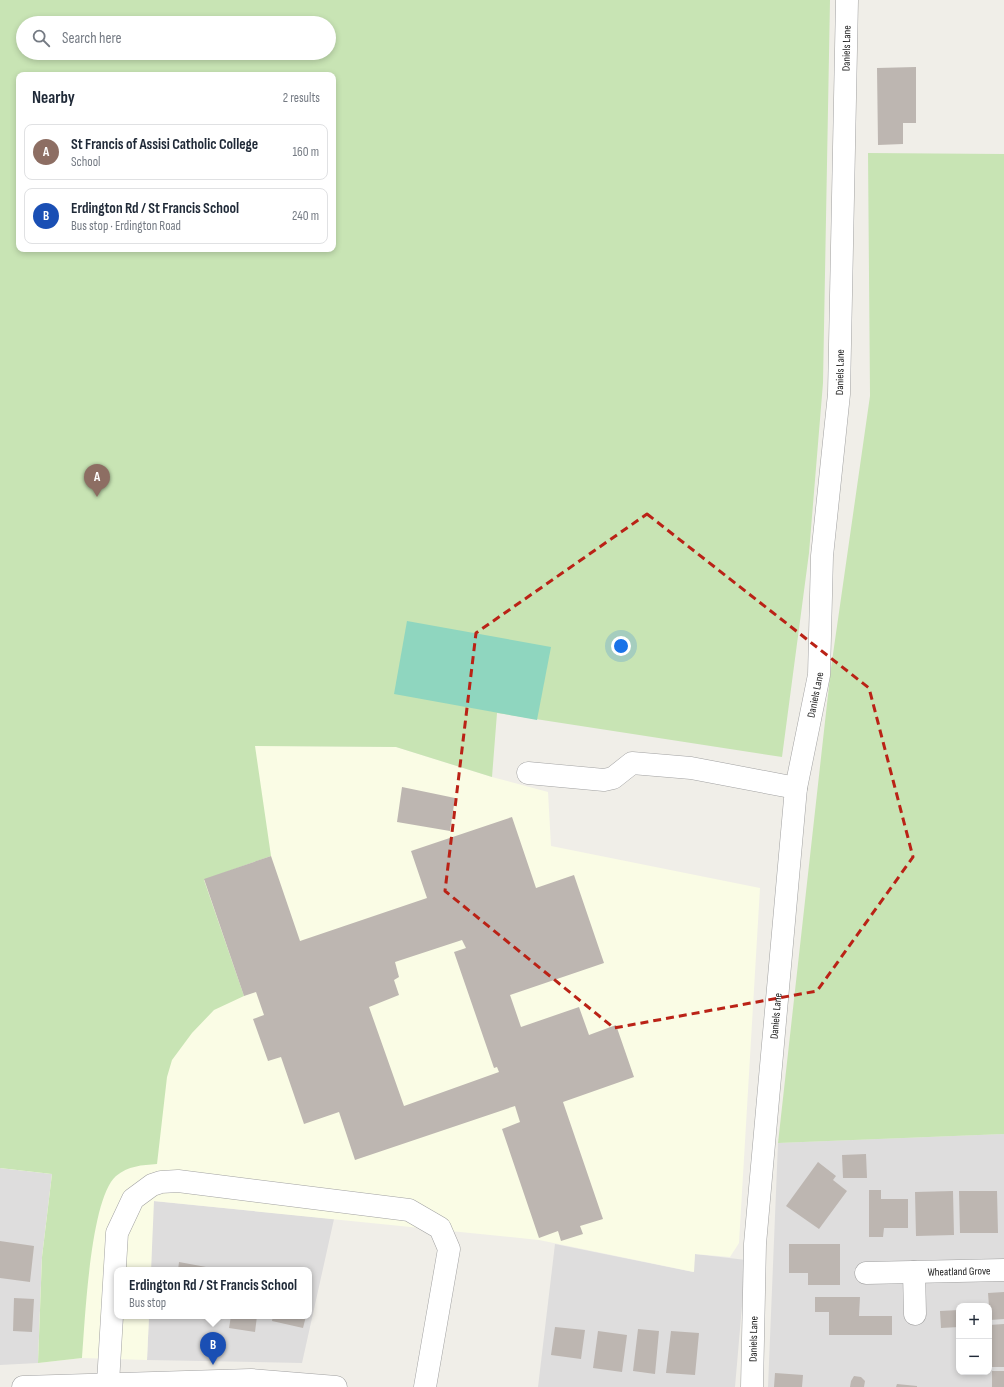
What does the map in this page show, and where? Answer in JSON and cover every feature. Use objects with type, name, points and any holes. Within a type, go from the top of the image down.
[{"type":"street","name":"Daniels Lane","points":[[752,1387],[747,1243],[796,788],[819,675],[822,556],[839,394],[847,0]]},
{"type":"street","points":[[528,773],[604,780],[613,778],[632,763],[690,768],[796,788]]},
{"type":"street","points":[[114,1267],[116,1233],[133,1198],[152,1185],[161,1182],[178,1181],[409,1210],[440,1228],[449,1250],[425,1387]]},
{"type":"street","points":[[108,1383],[114,1270]]},
{"type":"street","name":"Wheatland Grove","points":[[866,1273],[1004,1270]]},
{"type":"street","name":"Wheatland Grove","points":[[914,1272],[915,1314]]},
{"type":"street","points":[[23,1387],[108,1383],[251,1380],[336,1387]]},
{"type":"highlighted area","points":[[647,514],[869,688],[913,857],[817,991],[614,1028],[445,891],[476,633]]},
{"type":"shaded area","points":[[0,0],[16,16],[16,60],[22,60],[20,72],[16,72],[16,252],[20,252],[189,745],[396,747],[492,777],[548,792],[551,846],[760,888],[739,1243],[730,1257],[695,1254],[694,1272],[539,1240],[154,1201],[151,1267],[114,1267],[114,1319],[149,1319],[147,1360],[82,1358],[38,1363],[42,1257],[52,1174],[0,1168]]},
{"type":"shaded area","points":[[1004,1134],[1004,1387],[768,1387],[778,1143]]},
{"type":"shaded area","points":[[0,1168],[52,1174],[42,1257],[38,1363],[0,1365]]},
{"type":"shaded area","points":[[153,1201],[334,1219],[312,1318],[312,1267],[151,1267]]},
{"type":"shaded area","points":[[555,1244],[693,1272],[695,1254],[746,1260],[735,1387],[538,1387]]},
{"type":"shaded area","points":[[149,1319],[312,1319],[302,1363],[147,1360]]},
{"type":"green space","points":[[0,0],[830,0],[823,383],[809,553],[782,757],[497,713],[492,777],[396,747],[255,746],[271,856],[204,880],[244,996],[214,1010],[192,1033],[172,1060],[167,1077],[157,1164],[125,1170],[116,1176],[107,1189],[100,1209],[90,1262],[82,1358],[38,1363],[42,1257],[52,1174],[0,1168]]},
{"type":"green space","points":[[868,153],[1004,154],[1004,1134],[778,1143],[831,668],[870,396]]},
{"type":"green space","points":[[407,621],[551,647],[537,720],[394,694]]},
{"type":"building","points":[[916,67],[916,123],[903,123],[903,144],[878,145],[877,68]]},
{"type":"building","points":[[402,787],[455,798],[450,831],[397,822]]},
{"type":"building","points":[[512,817],[536,888],[574,875],[604,963],[510,995],[521,1027],[579,1007],[589,1035],[616,1025],[634,1077],[563,1102],[603,1219],[580,1226],[583,1234],[561,1241],[558,1231],[539,1238],[502,1129],[520,1122],[515,1106],[355,1160],[339,1112],[304,1124],[281,1057],[268,1061],[253,1019],[264,1015],[256,992],[244,996],[204,879],[271,856],[300,941],[427,898],[411,851]],"holes":[[[462,940],[466,948],[454,952],[494,1068],[497,1067],[499,1072],[404,1106],[369,1007],[399,995],[394,980],[399,977],[395,962]]]},
{"type":"building","points":[[866,1154],[867,1178],[843,1178],[842,1155]]},
{"type":"building","points":[[818,1162],[836,1176],[833,1180],[847,1191],[819,1229],[786,1206]]},
{"type":"building","points":[[869,1190],[881,1190],[881,1199],[908,1199],[908,1228],[884,1228],[883,1237],[869,1237]]},
{"type":"building","points":[[953,1191],[954,1235],[916,1236],[915,1192]]},
{"type":"building","points":[[959,1191],[997,1191],[998,1233],[960,1233]]},
{"type":"building","points":[[0,1241],[34,1246],[30,1282],[0,1278]]},
{"type":"building","points":[[789,1244],[840,1244],[840,1285],[808,1285],[808,1273],[789,1273]]},
{"type":"building","points":[[179,1262],[206,1267],[178,1267]]},
{"type":"building","points":[[1004,1292],[1004,1319],[992,1320],[992,1303],[989,1303],[988,1293]]},
{"type":"building","points":[[815,1297],[860,1297],[859,1316],[892,1316],[892,1335],[829,1335],[829,1312],[815,1312]]},
{"type":"building","points":[[14,1298],[34,1299],[32,1332],[13,1331]]},
{"type":"building","points":[[956,1310],[956,1327],[941,1328],[940,1311]]},
{"type":"building","points":[[230,1319],[257,1319],[255,1332],[229,1328]]},
{"type":"building","points":[[272,1319],[305,1319],[303,1328],[272,1321]]},
{"type":"building","points":[[1004,1324],[1004,1367],[992,1367],[992,1325]]},
{"type":"building","points":[[555,1327],[585,1330],[581,1359],[551,1355]]},
{"type":"building","points":[[638,1329],[659,1331],[655,1374],[633,1371]]},
{"type":"building","points":[[598,1331],[627,1335],[622,1372],[593,1368]]},
{"type":"building","points":[[671,1331],[699,1333],[695,1375],[666,1373]]},
{"type":"building","points":[[992,1371],[1004,1371],[1004,1387],[992,1387]]},
{"type":"building","points":[[775,1373],[803,1375],[802,1387],[774,1387]]},
{"type":"building","points":[[854,1376],[861,1377],[865,1381],[864,1387],[850,1387]]},
{"type":"building","points":[[897,1384],[917,1386],[917,1387],[896,1387]]},
{"type":"place","name":"St Francis of Assisi Catholic College","points":[[97,497]]},
{"type":"place","name":"Erdington Rd / St Francis School","points":[[213,1365]]}]
